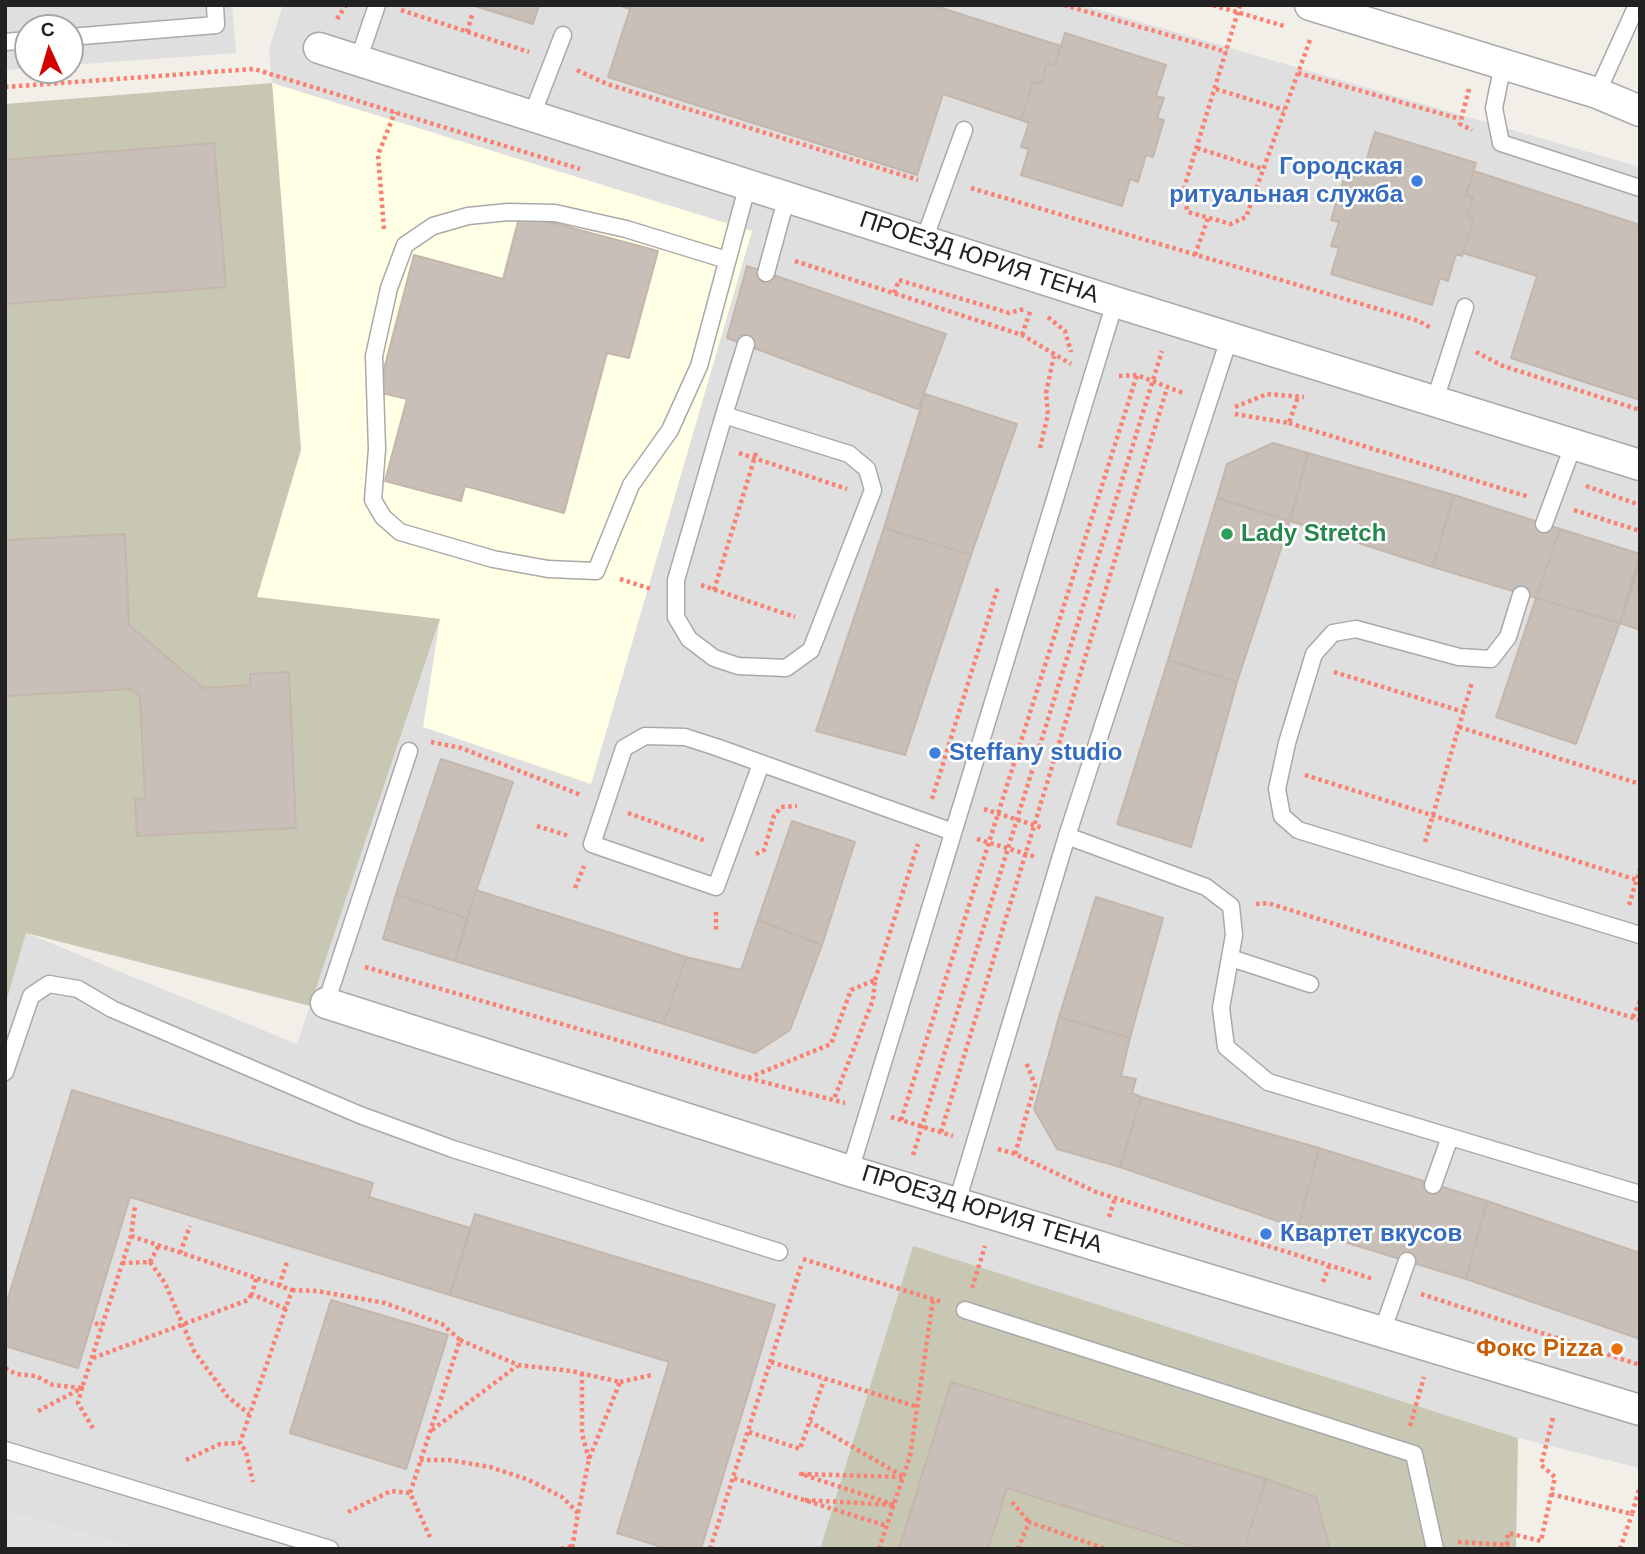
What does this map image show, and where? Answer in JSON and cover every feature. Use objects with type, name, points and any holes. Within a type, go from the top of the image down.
[{"type":"street","points":[[1314,6],[1597,93],[1640,111]]},
{"type":"street","name":"ПРОЕЗД ЮРИЯ ТЕНА","points":[[319,48],[1115,302],[1640,465]]},
{"type":"street","name":"ПРОЕЗД ЮРИЯ ТЕНА","points":[[326,1003],[850,1171],[1640,1410]]},
{"type":"lane","points":[[84,36],[216,25],[215,5]]},
{"type":"lane","points":[[358,61],[377,5]]},
{"type":"lane","points":[[1597,93],[1637,5]]},
{"type":"lane","points":[[532,116],[563,35]]},
{"type":"lane","points":[[1503,64],[1494,108],[1501,143],[1640,188]]},
{"type":"lane","points":[[924,240],[964,130]]},
{"type":"lane","points":[[727,260],[625,229],[555,214],[508,212],[468,216],[433,226],[405,245],[389,288],[374,356],[377,449],[373,500],[383,517],[400,531],[493,559],[548,569],[596,571],[631,485],[670,430],[699,366],[748,184]]},
{"type":"lane","points":[[766,273],[787,196]]},
{"type":"lane","points":[[850,1171],[1115,302]]},
{"type":"lane","points":[[1435,400],[1465,307]]},
{"type":"lane","points":[[957,1202],[1058,864],[1230,336]]},
{"type":"lane","points":[[724,415],[849,454],[867,469],[873,490],[829,619],[811,650],[786,668],[738,666],[715,658],[690,639],[676,617],[674,597],[677,577],[715,445],[724,415],[746,344]]},
{"type":"lane","points":[[1544,524],[1555,503],[1574,443]]},
{"type":"lane","points":[[1521,595],[1508,637],[1491,659],[1479,660],[1356,629],[1333,634],[1314,654],[1281,768],[1277,789],[1282,816],[1298,830],[1640,935]]},
{"type":"lane","points":[[761,764],[716,887],[592,844],[624,748],[645,736],[685,737],[953,832]]},
{"type":"lane","points":[[326,1003],[410,751]]},
{"type":"lane","points":[[1067,836],[1206,887],[1231,906],[1234,934],[1221,1008],[1226,1046],[1268,1082],[1640,1194]]},
{"type":"lane","points":[[1231,958],[1310,984]]},
{"type":"lane","points":[[5,1072],[31,996],[49,984],[78,989],[111,1009],[373,1120],[779,1252]]},
{"type":"lane","points":[[1433,1185],[1450,1137]]},
{"type":"lane","points":[[1382,1332],[1407,1261]]},
{"type":"lane","points":[[965,1310],[1414,1454],[1434,1545]]},
{"type":"lane","points":[[5,1450],[330,1549]]},
{"type":"path","points":[[387,5],[554,60],[607,84],[913,180],[946,181],[1419,321],[1503,366],[1640,410]]},
{"type":"path","points":[[1063,5],[1227,52]]},
{"type":"path","points":[[1087,12],[1089,5]]},
{"type":"path","points":[[1213,5],[1238,13]]},
{"type":"path","points":[[1240,5],[1183,197],[1188,212],[1231,224],[1245,217],[1298,73],[1314,6]]},
{"type":"path","points":[[467,32],[473,12]]},
{"type":"path","points":[[5,87],[254,69],[581,169]]},
{"type":"path","points":[[1298,73],[1460,119],[1471,81]]},
{"type":"path","points":[[399,259],[386,254],[378,155],[408,76]]},
{"type":"path","points":[[1216,89],[1284,110]]},
{"type":"path","points":[[1197,148],[1263,169]]},
{"type":"path","points":[[1195,255],[1209,218]]},
{"type":"path","points":[[799,262],[1022,335],[1075,366]]},
{"type":"path","points":[[894,293],[900,280],[1009,313],[1032,307],[1022,335]]},
{"type":"path","points":[[902,1186],[1164,346]]},
{"type":"path","points":[[1039,454],[1048,414],[1046,393],[1054,356]]},
{"type":"path","points":[[901,1120],[1137,375]]},
{"type":"path","points":[[1108,377],[1137,375],[1189,395]]},
{"type":"path","points":[[940,1132],[1167,388]]},
{"type":"path","points":[[1228,411],[1243,401],[1267,394],[1311,398]]},
{"type":"path","points":[[1289,423],[1298,397]]},
{"type":"path","points":[[1235,414],[1289,423],[1534,499]]},
{"type":"path","points":[[715,445],[871,496]]},
{"type":"path","points":[[714,590],[754,458]]},
{"type":"path","points":[[1563,478],[1640,505]]},
{"type":"path","points":[[1555,503],[1640,531]]},
{"type":"path","points":[[596,571],[674,597]]},
{"type":"path","points":[[677,577],[714,590],[829,619]]},
{"type":"path","points":[[834,1100],[873,1000],[874,980],[1000,580]]},
{"type":"path","points":[[1418,866],[1479,660]]},
{"type":"path","points":[[1311,665],[1464,712]]},
{"type":"path","points":[[1459,727],[1640,783]]},
{"type":"path","points":[[410,751],[424,740],[461,748],[605,805],[750,857],[764,850],[774,816],[781,807],[795,806],[807,810]]},
{"type":"path","points":[[1281,768],[1638,880]]},
{"type":"path","points":[[962,802],[1067,836]]},
{"type":"path","points":[[953,832],[1058,864]]},
{"type":"path","points":[[906,841],[918,845]]},
{"type":"path","points":[[1622,929],[1640,869]]},
{"type":"path","points":[[1231,906],[1268,902],[1640,1020]]},
{"type":"path","points":[[341,959],[499,1008],[748,1078],[831,1044],[851,990],[874,980]]},
{"type":"path","points":[[1633,1017],[1640,1001]]},
{"type":"path","points":[[1025,1060],[1035,1085],[1015,1154],[1096,1192],[1640,1365]]},
{"type":"path","points":[[94,1430],[78,1403],[131,1236],[135,1206]]},
{"type":"path","points":[[779,1252],[965,1310],[995,1213]]},
{"type":"path","points":[[180,1252],[190,1226]]},
{"type":"path","points":[[131,1236],[292,1290],[317,1291],[385,1303],[442,1324],[460,1340],[517,1365],[582,1373],[620,1382],[652,1375]]},
{"type":"path","points":[[150,1262],[159,1245]]},
{"type":"path","points":[[710,1549],[803,1259]]},
{"type":"path","points":[[122,1263],[150,1262]]},
{"type":"path","points":[[150,1262],[164,1283],[194,1351],[228,1398],[249,1414]]},
{"type":"path","points":[[279,1286],[287,1262]]},
{"type":"path","points":[[92,1358],[128,1342],[248,1300],[256,1279]]},
{"type":"path","points":[[240,1443],[292,1290]]},
{"type":"path","points":[[252,1294],[286,1309]]},
{"type":"path","points":[[880,1549],[904,1476],[918,1407],[933,1300]]},
{"type":"path","points":[[95,1323],[102,1326]]},
{"type":"path","points":[[430,1537],[410,1493],[460,1340]]},
{"type":"path","points":[[1403,1451],[1433,1347]]},
{"type":"path","points":[[771,1363],[918,1407]]},
{"type":"path","points":[[430,1431],[517,1365]]},
{"type":"path","points":[[5,1368],[16,1374],[36,1376],[53,1385],[82,1388]]},
{"type":"path","points":[[582,1373],[582,1434],[589,1459]]},
{"type":"path","points":[[749,1432],[800,1449],[824,1380]]},
{"type":"path","points":[[561,1549],[572,1547],[589,1459],[620,1382]]},
{"type":"path","points":[[38,1411],[82,1388]]},
{"type":"path","points":[[810,1422],[904,1476]]},
{"type":"path","points":[[1434,1545],[1509,1547],[1508,1533],[1541,1541],[1555,1477],[1541,1465],[1549,1435]]},
{"type":"path","points":[[186,1460],[220,1444],[240,1443]]},
{"type":"path","points":[[240,1443],[246,1452],[253,1482]]},
{"type":"path","points":[[421,1461],[449,1460],[490,1468],[529,1480],[562,1497],[578,1513]]},
{"type":"path","points":[[894,1505],[801,1474],[904,1476]]},
{"type":"path","points":[[734,1478],[887,1526]]},
{"type":"path","points":[[1620,1549],[1640,1486]]},
{"type":"path","points":[[348,1512],[391,1491],[410,1493]]},
{"type":"path","points":[[1551,1494],[1632,1514]]},
{"type":"path","points":[[805,1500],[894,1505]]},
{"type":"path","points":[[1012,1502],[1028,1522],[1106,1549]]},
{"type":"path","points":[[1018,1549],[1028,1522]]},
{"type":"shaded area","points":[[5,5],[232,5],[236,53],[84,64],[84,14],[14,14],[14,69],[5,70]]},
{"type":"shaded area","points":[[283,5],[1082,5],[1640,167],[1640,1468],[1518,1438],[913,1247],[820,1549],[137,1549],[5,1511],[5,1006],[26,933],[297,1044],[440,620],[301,450],[269,49]]},
{"type":"shaded area","points":[[272,83],[752,231],[591,784],[423,727],[440,619],[257,597],[301,450]]},
{"type":"shaded area","points":[[272,83],[301,450],[257,597],[440,619],[310,1006],[26,933],[5,1006],[5,104]]},
{"type":"shaded area","points":[[913,1246],[1518,1438],[1516,1549],[820,1549]]},
{"type":"shaded area","points":[[5,1511],[137,1549],[5,1549]]},
{"type":"building","points":[[472,5],[539,5],[533,24]]},
{"type":"building","points":[[618,5],[932,5],[1061,46],[1055,66],[1047,63],[1041,84],[1033,82],[1021,120],[943,94],[917,175],[608,77],[630,9]]},
{"type":"building","points":[[1065,33],[1166,65],[1156,96],[1164,98],[1157,118],[1164,120],[1153,157],[1146,155],[1138,182],[1130,179],[1122,206],[1021,175],[1029,149],[1021,147],[1029,123],[1021,120],[1033,82],[1041,84],[1047,63],[1055,66]]},
{"type":"building","points":[[1375,132],[1476,163],[1466,195],[1473,197],[1467,217],[1474,219],[1462,256],[1456,254],[1448,281],[1440,278],[1432,305],[1331,274],[1339,248],[1331,246],[1339,222],[1331,220],[1343,181],[1351,183],[1357,162],[1365,165]]},
{"type":"building","points":[[214,143],[226,287],[5,304],[5,160]]},
{"type":"building","points":[[1474,171],[1640,225],[1640,400],[1511,358],[1537,276],[1463,253],[1474,219],[1467,217],[1473,197],[1466,195]]},
{"type":"building","points":[[520,214],[658,251],[629,358],[607,353],[564,513],[465,486],[461,501],[385,481],[407,399],[378,392],[414,255],[503,279]]},
{"type":"building","points":[[747,266],[946,334],[918,409],[727,338]]},
{"type":"building","points":[[925,394],[1017,424],[971,555],[884,528]]},
{"type":"building","points":[[1273,443],[1308,453],[1290,521],[1217,498],[1227,464]]},
{"type":"building","points":[[1308,453],[1454,495],[1433,567],[1290,521]]},
{"type":"building","points":[[1454,495],[1560,529],[1536,598],[1433,567]]},
{"type":"building","points":[[1217,498],[1290,521],[1237,682],[1168,660]]},
{"type":"building","points":[[884,528],[971,555],[905,755],[816,731]]},
{"type":"building","points":[[1560,529],[1640,554],[1620,623],[1536,598]]},
{"type":"building","points":[[125,534],[129,625],[203,688],[250,685],[250,674],[289,672],[296,828],[137,836],[135,799],[145,798],[140,696],[131,689],[5,696],[5,540]]},
{"type":"building","points":[[1640,562],[1640,630],[1620,623]]},
{"type":"building","points":[[1536,598],[1620,623],[1576,744],[1496,717]]},
{"type":"building","points":[[1168,660],[1237,682],[1191,847],[1117,824]]},
{"type":"building","points":[[441,759],[513,782],[467,918],[396,894]]},
{"type":"building","points":[[792,821],[855,842],[822,945],[758,920]]},
{"type":"building","points":[[476,890],[686,957],[664,1024],[455,961]]},
{"type":"building","points":[[396,894],[467,918],[455,961],[383,939]]},
{"type":"building","points":[[1096,897],[1163,918],[1130,1038],[1059,1017]]},
{"type":"building","points":[[758,920],[822,945],[790,1030],[755,1053],[664,1024],[686,957],[741,970]]},
{"type":"building","points":[[1059,1017],[1130,1038],[1121,1076],[1136,1079],[1132,1093],[1141,1097],[1120,1167],[1057,1149],[1034,1109]]},
{"type":"building","points":[[72,1090],[373,1183],[369,1197],[470,1228],[450,1295],[130,1197],[78,1368],[5,1346],[5,1308]]},
{"type":"building","points":[[1141,1097],[1319,1148],[1298,1228],[1120,1167]]},
{"type":"building","points":[[1319,1148],[1487,1201],[1466,1279],[1298,1228]]},
{"type":"building","points":[[1487,1201],[1640,1253],[1640,1339],[1466,1279]]},
{"type":"building","points":[[475,1214],[775,1305],[701,1549],[668,1549],[617,1533],[669,1362],[450,1295]]},
{"type":"building","points":[[331,1300],[448,1335],[406,1469],[290,1433]]},
{"type":"building","points":[[951,1382],[1266,1479],[1244,1549],[1201,1549],[1007,1488],[988,1549],[899,1549]]},
{"type":"building","points":[[1266,1479],[1316,1497],[1330,1549],[1244,1549]]},
{"type":"place","name":"Городская ритуальная служба","points":[[1417,181]]},
{"type":"place","name":"Lady Stretch","points":[[1227,534]]},
{"type":"place","name":"Steffany studio","points":[[935,753]]},
{"type":"place","name":"Квартет вкусов","points":[[1266,1234]]},
{"type":"place","name":"Фокс Pizza","points":[[1617,1349]]}]
